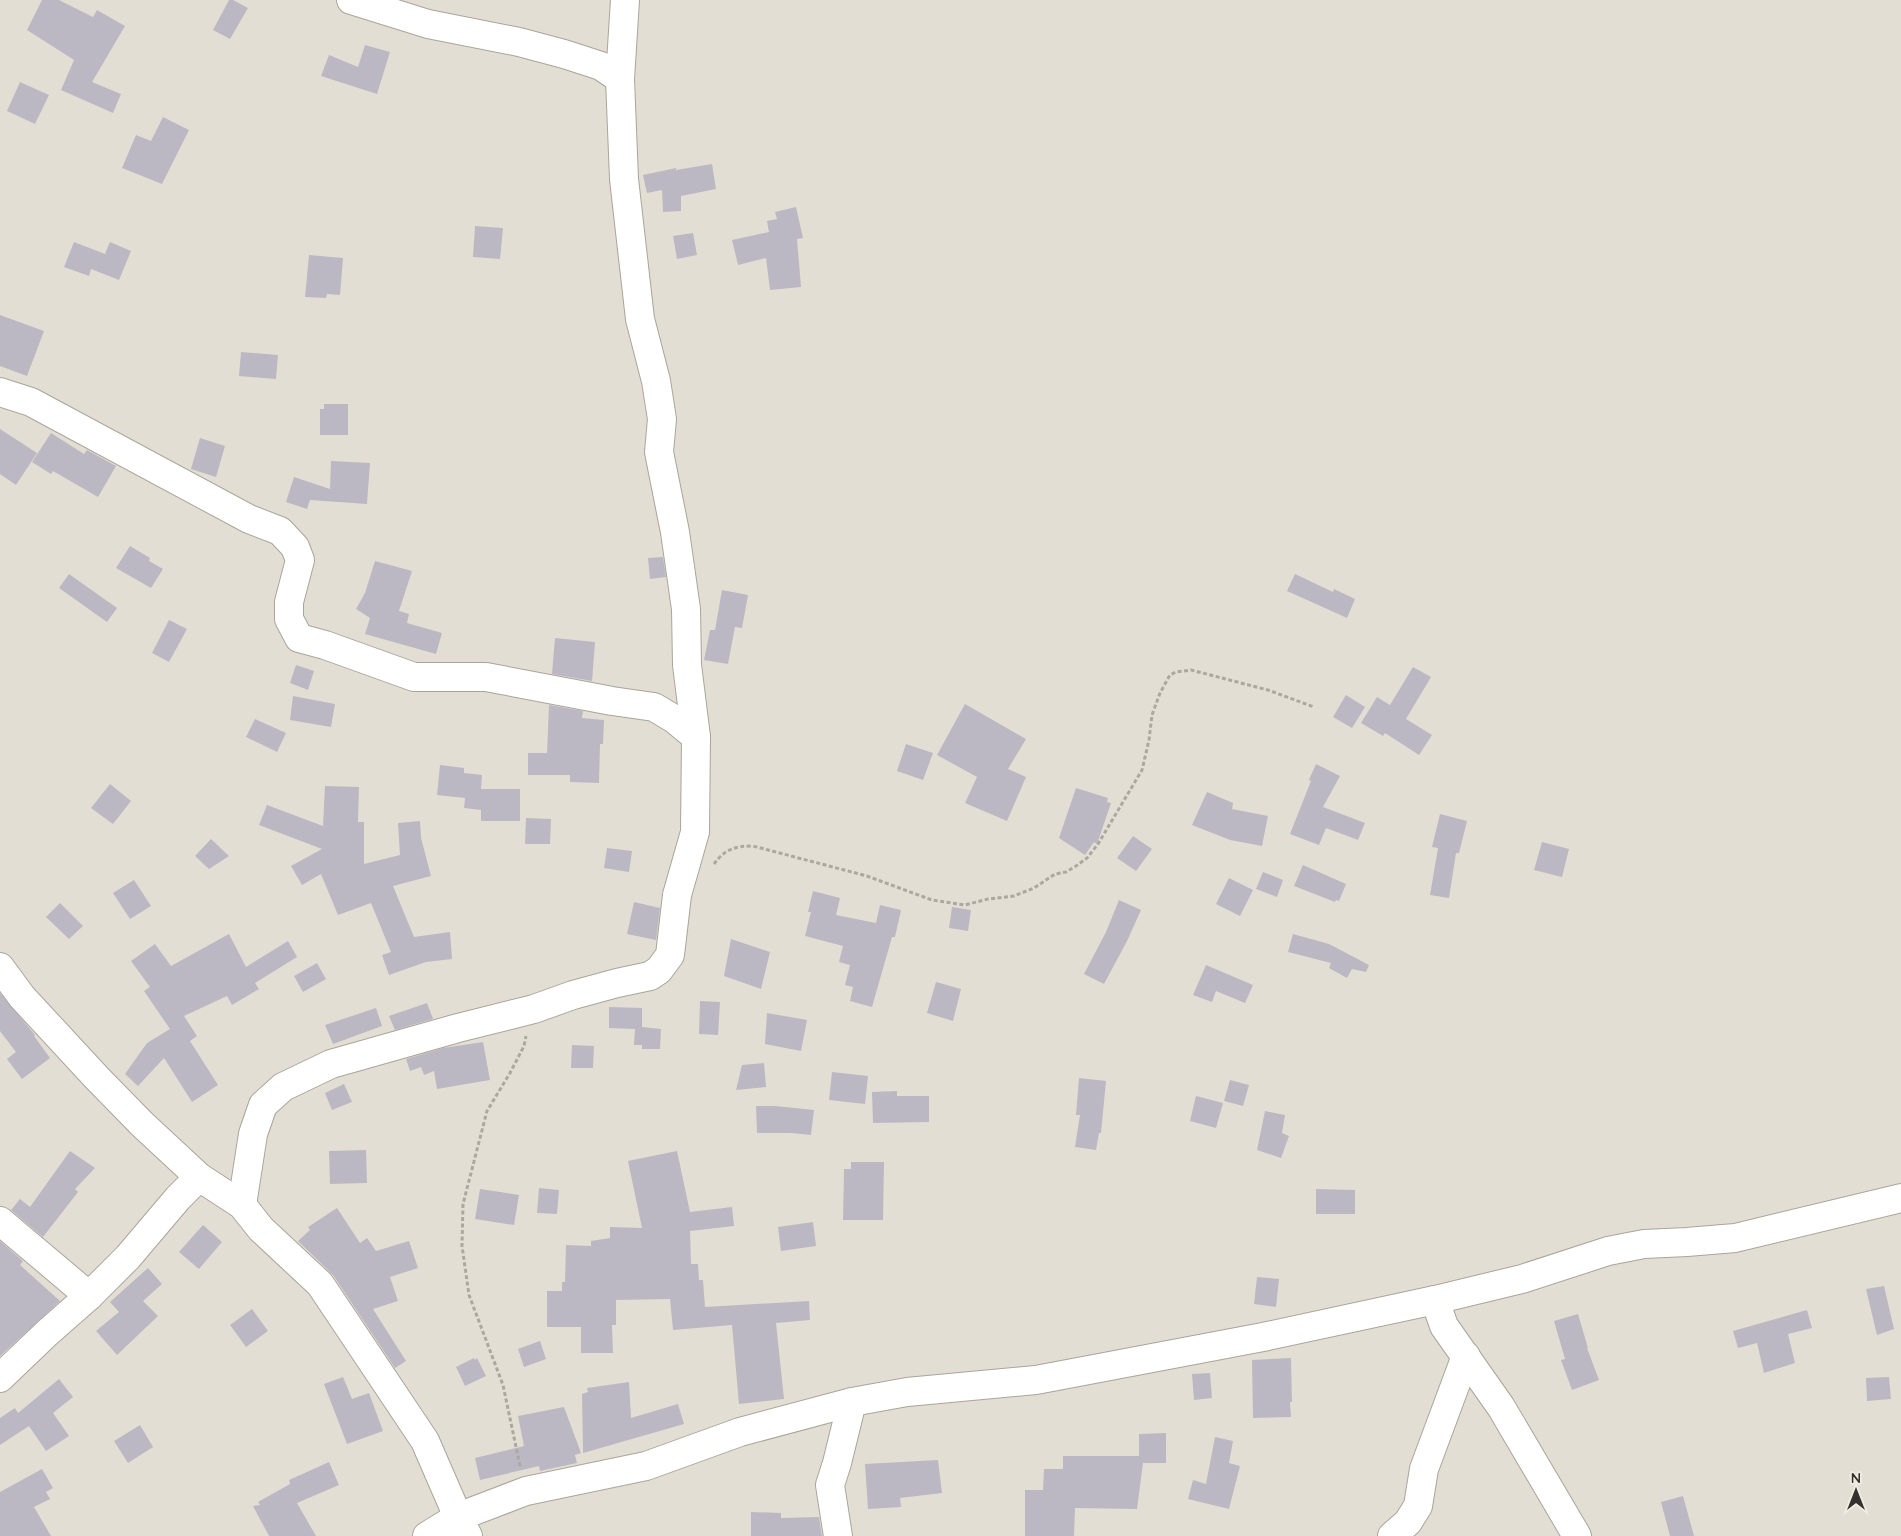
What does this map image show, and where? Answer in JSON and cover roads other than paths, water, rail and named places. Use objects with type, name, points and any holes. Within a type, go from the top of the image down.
[{"type":"street","points":[[351,0],[428,24],[519,42],[564,54],[601,66],[620,79]]},
{"type":"street","points":[[242,1206],[253,1134],[262,1105],[283,1087],[331,1064],[458,1028],[534,1009],[573,995],[650,976],[665,964],[670,955],[677,895],[695,832],[696,737],[687,665],[686,610],[675,532],[659,452],[662,419],[656,381],[640,319],[624,179],[620,79],[625,0]]},
{"type":"street","points":[[0,392],[31,402],[249,519],[280,531],[295,547],[300,560],[289,602],[289,619],[299,638],[325,645],[414,677],[486,677],[654,707],[674,719],[696,737]]},
{"type":"street","points":[[0,967],[22,998],[97,1078],[199,1177],[242,1206],[261,1229],[320,1284],[425,1441],[463,1526]]},
{"type":"street","points":[[0,1378],[128,1258],[178,1198],[199,1177]]},
{"type":"street","points":[[427,1536],[463,1526],[526,1491],[646,1466],[740,1432],[852,1402],[907,1392],[1036,1380],[1263,1337],[1522,1279],[1608,1251],[1644,1244],[1735,1238],[1901,1198]]},
{"type":"street","points":[[0,1221],[89,1296]]},
{"type":"street","points":[[1435,1300],[1444,1326],[1500,1407],[1577,1536]]},
{"type":"street","points":[[1392,1536],[1408,1522],[1418,1506],[1424,1469],[1466,1356]]},
{"type":"street","points":[[838,1536],[830,1485],[852,1402]]}]
